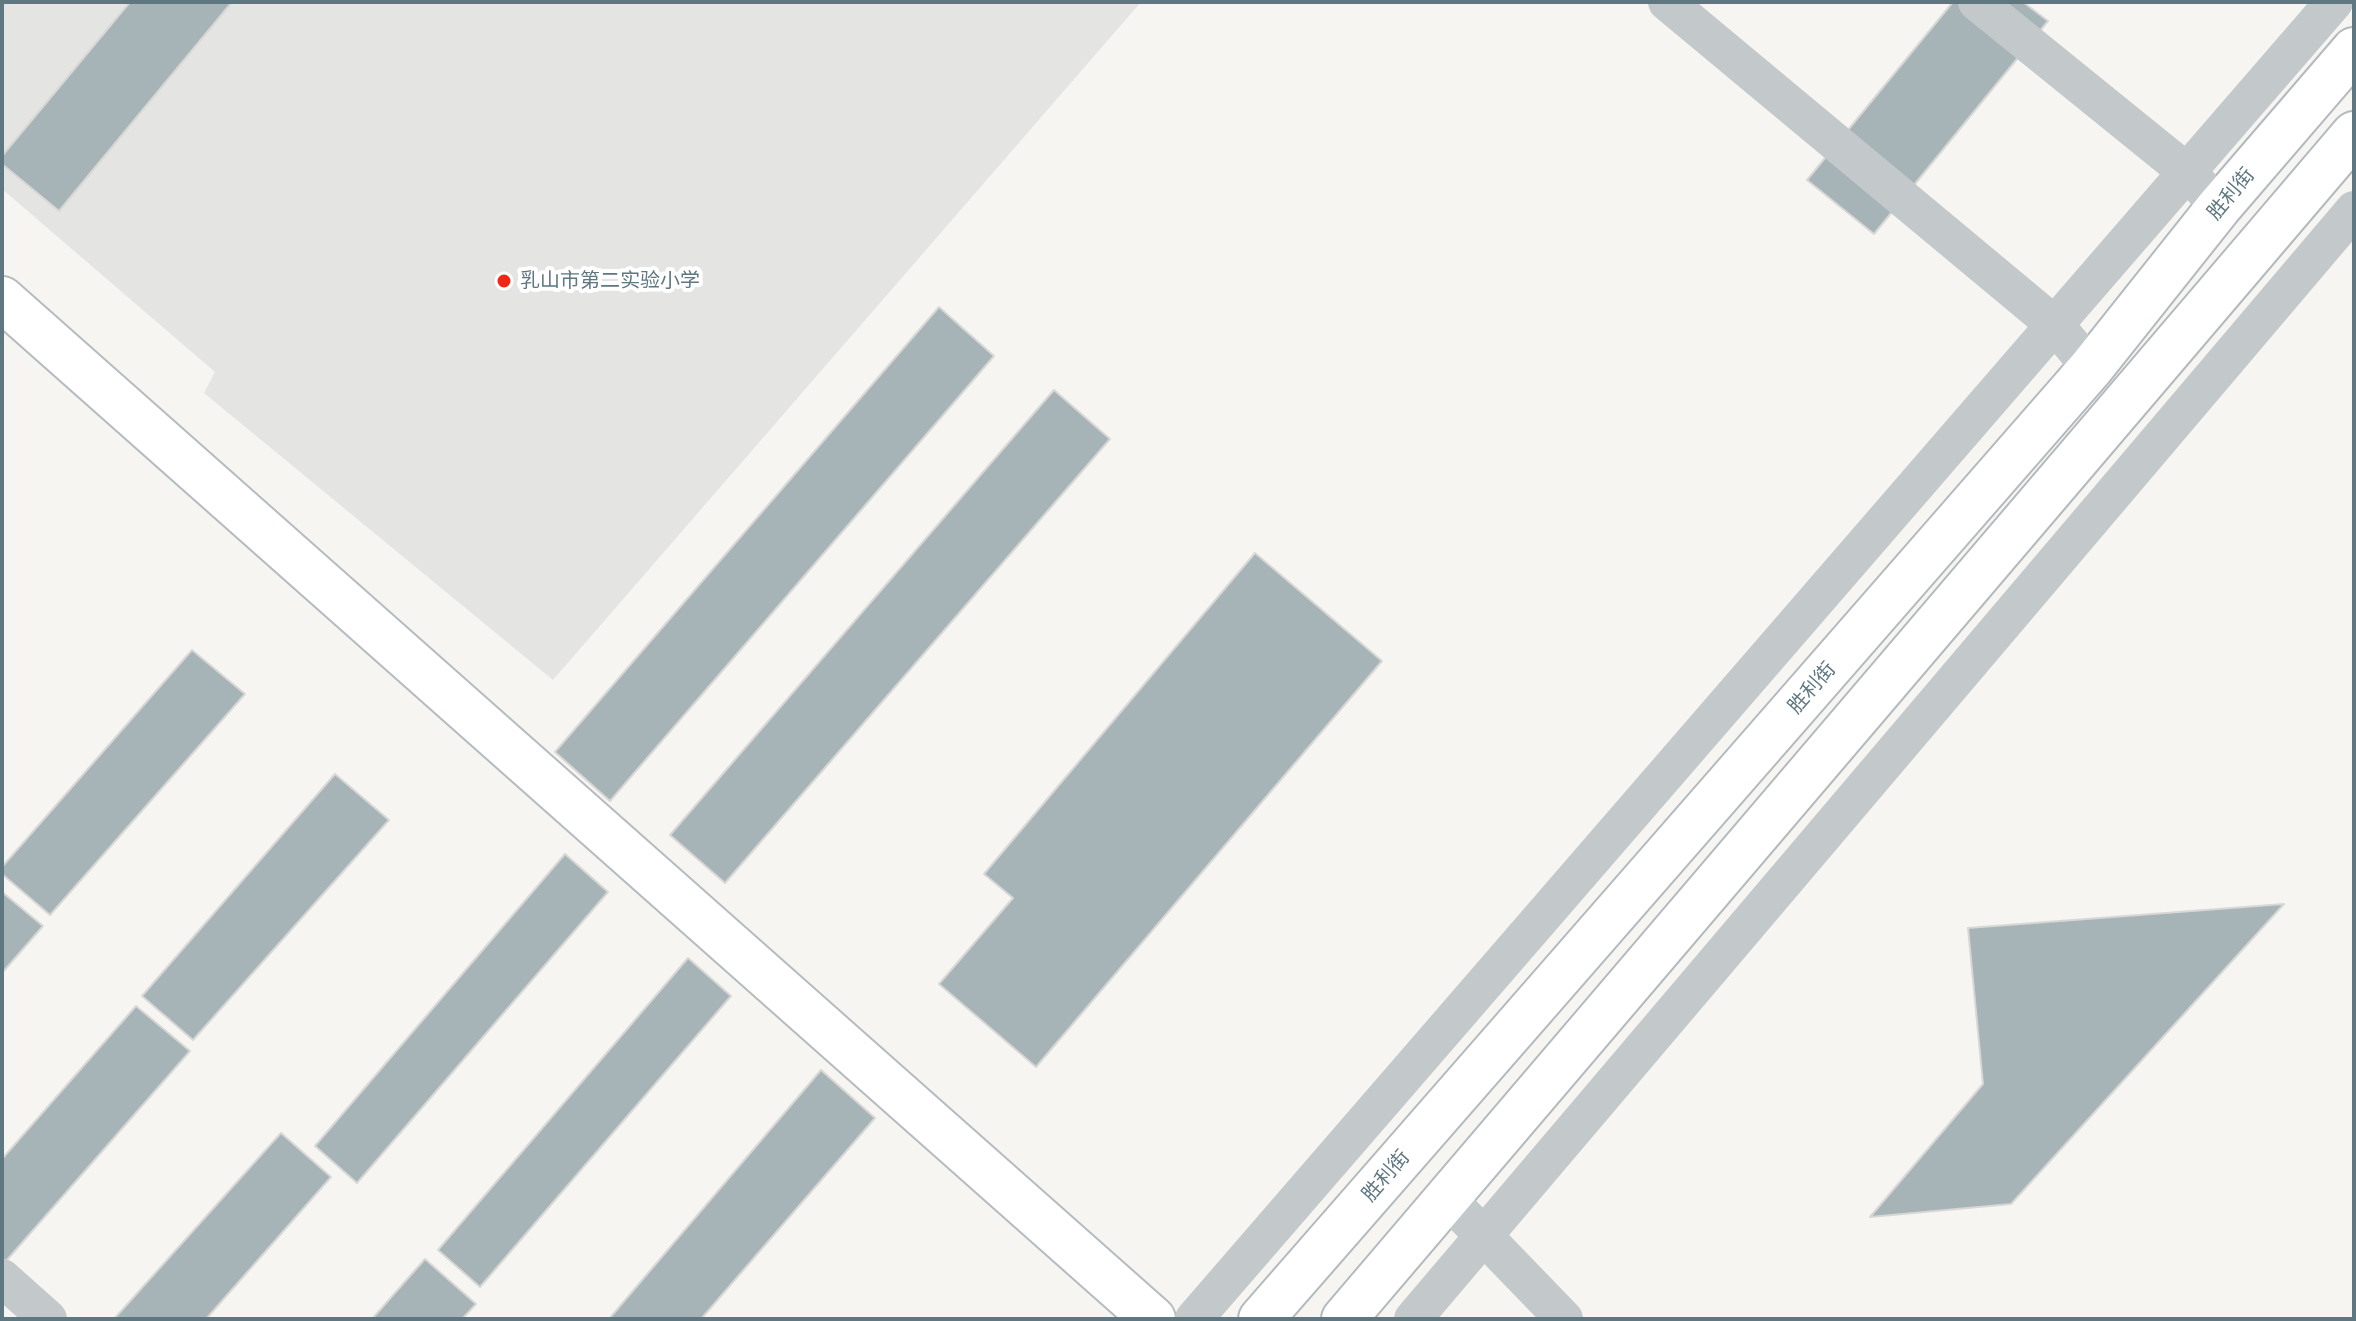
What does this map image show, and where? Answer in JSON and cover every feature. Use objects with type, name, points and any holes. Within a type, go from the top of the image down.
[{"type":"main road","name":"胜利街","points":[[1261,1319],[2091,368],[2219,207],[2354,50]]},
{"type":"main road","points":[[1344,1319],[2354,134]]},
{"type":"main road","points":[[2,299],[1153,1319]]},
{"type":"street","points":[[1667,2],[2055,325],[2091,368]]},
{"type":"street","points":[[1977,2],[2187,172],[2219,207]]},
{"type":"street","points":[[1194,1319],[2334,2]]},
{"type":"street","points":[[1413,1319],[2354,210]]},
{"type":"street","points":[[1447,1198],[1564,1319]]},
{"type":"street","points":[[2,1278],[48,1319]]},
{"type":"shaded area","name":"乳山市第二实验小学","points":[[2,2],[1141,2],[553,680],[204,393],[215,372],[2,189]]},
{"type":"building","points":[[130,2],[232,2],[59,211],[2,164],[2,156]]},
{"type":"building","points":[[1953,2],[2023,2],[2048,21],[1874,234],[1807,180]]},
{"type":"building","points":[[939,307],[994,356],[610,801],[555,752]]},
{"type":"building","points":[[1054,390],[1110,439],[725,883],[670,835]]},
{"type":"building","points":[[1255,553],[1382,661],[1036,1067],[939,984],[1013,898],[984,874]]},
{"type":"building","points":[[192,650],[245,694],[50,915],[2,874],[2,867]]},
{"type":"building","points":[[335,774],[389,820],[193,1040],[142,996]]},
{"type":"building","points":[[565,854],[608,892],[357,1183],[315,1146]]},
{"type":"building","points":[[2,892],[43,926],[2,973]]},
{"type":"building","points":[[2284,904],[2011,1204],[1870,1217],[1983,1084],[1968,928]]},
{"type":"building","points":[[688,958],[731,996],[480,1287],[438,1250]]},
{"type":"building","points":[[136,1006],[190,1051],[6,1261],[2,1258],[2,1159]]},
{"type":"building","points":[[821,1070],[875,1118],[701,1319],[609,1319]]},
{"type":"building","points":[[281,1133],[331,1177],[206,1319],[114,1319]]},
{"type":"building","points":[[425,1259],[476,1304],[462,1319],[372,1319]]},
{"type":"place","name":"乳山市第二实验小学","points":[[504,281]]}]
